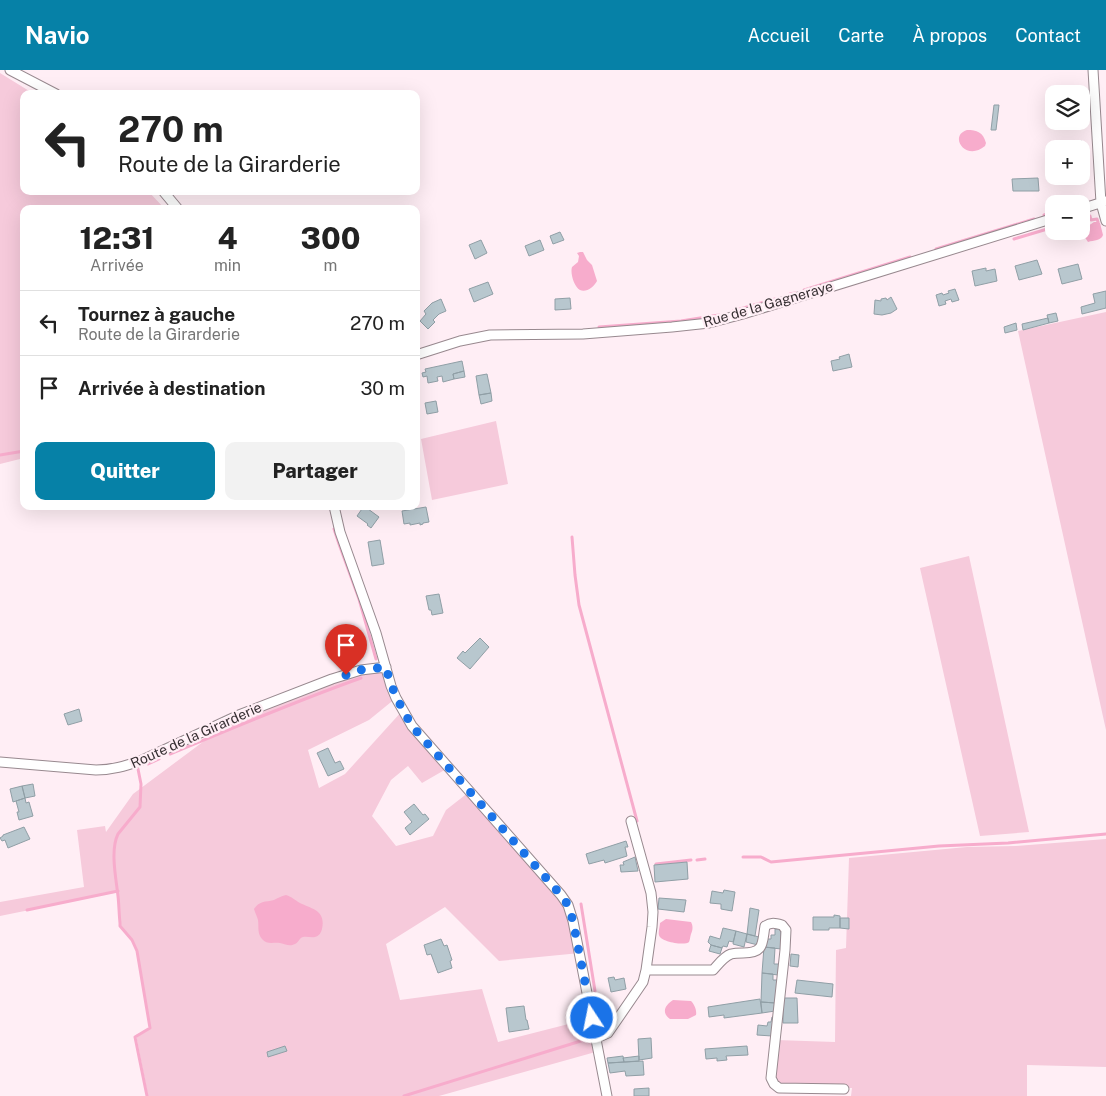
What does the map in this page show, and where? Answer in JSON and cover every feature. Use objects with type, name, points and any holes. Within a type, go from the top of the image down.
[{"type":"street","points":[[10,70],[48,90]]},
{"type":"street","points":[[1093,70],[1106,221]]},
{"type":"street","points":[[167,195],[175,205]]},
{"type":"street","points":[[1090,206],[1104,202]]},
{"type":"street","name":"Rue de la Gagneraye","points":[[420,354],[460,341],[490,335],[583,334],[709,323],[1045,221]]},
{"type":"street","points":[[335,510],[340,532],[366,602],[391,686],[412,726],[568,905],[573,921],[608,1096]]},
{"type":"street","name":"Route de la Girarderie","points":[[0,762],[96,770],[126,766],[240,715],[332,679],[360,670],[386,667]]},
{"type":"street","points":[[596,1038],[608,1032],[612,1027],[642,982],[646,970],[653,912],[651,893],[631,821]]},
{"type":"street","points":[[646,970],[713,970],[729,955],[734,953],[752,953],[758,950],[761,946],[765,926],[768,924],[773,922],[782,925],[786,930],[785,950],[772,1078],[774,1084],[779,1088],[844,1089]]},
{"type":"shaded area","points":[[0,73],[28,90],[20,90],[20,195],[152,195],[161,205],[20,205],[20,459],[0,464]]},
{"type":"shaded area","points":[[967,130],[977,131],[981,134],[985,139],[985,146],[978,150],[966,150],[959,142],[959,137]]},
{"type":"shaded area","points":[[1094,222],[1100,223],[1103,235],[1099,239],[1088,242],[1087,240],[1090,240],[1090,225]]},
{"type":"shaded area","points":[[583,252],[592,265],[597,281],[585,291],[580,290],[576,286],[572,273],[572,267],[578,262],[579,256],[577,253]]},
{"type":"shaded area","points":[[1106,312],[1106,730],[1018,331]]},
{"type":"shaded area","points":[[496,421],[508,484],[432,500],[421,439]]},
{"type":"shaded area","points":[[969,556],[1029,832],[980,836],[920,568]]},
{"type":"shaded area","points":[[386,667],[396,698],[369,720],[308,750],[319,788],[345,774],[403,710],[448,768],[422,783],[408,766],[391,780],[372,816],[396,846],[433,836],[446,810],[469,792],[561,895],[580,953],[499,961],[445,907],[386,944],[400,1000],[482,989],[498,1042],[592,1018],[599,1051],[439,1096],[148,1096],[136,1035],[150,1028],[137,951],[132,940],[120,926],[118,892],[0,916],[0,902],[84,887],[77,830],[105,826],[106,832],[133,794],[239,715],[332,679]]},
{"type":"shaded area","points":[[1106,839],[1106,1067],[1027,1065],[1027,1096],[851,1096],[852,1088],[779,1088],[774,1084],[776,1040],[835,1042],[836,950],[846,948],[849,858],[967,847],[1016,846]]},
{"type":"shaded area","points":[[286,895],[320,914],[323,923],[319,935],[316,937],[303,937],[291,945],[268,943],[262,939],[259,934],[258,920],[254,909],[260,903]]},
{"type":"shaded area","points":[[666,919],[691,922],[692,929],[689,942],[683,944],[673,943],[660,937],[660,923]]},
{"type":"shaded area","points":[[673,1000],[691,1001],[695,1007],[696,1015],[688,1019],[670,1019],[667,1017],[665,1009]]},
{"type":"building","points":[[994,105],[999,105],[996,130],[991,130]]},
{"type":"building","points":[[1038,178],[1039,191],[1013,191],[1012,179]]},
{"type":"building","points":[[560,232],[564,240],[553,244],[550,236]]},
{"type":"building","points":[[481,240],[487,253],[475,259],[469,245]]},
{"type":"building","points":[[540,240],[544,250],[529,256],[525,246]]},
{"type":"building","points":[[1037,260],[1042,274],[1019,280],[1015,266]]},
{"type":"building","points":[[1078,264],[1082,279],[1062,284],[1058,269]]},
{"type":"building","points":[[986,268],[986,271],[995,269],[997,281],[975,286],[972,271]]},
{"type":"building","points":[[488,282],[493,294],[474,302],[469,289]]},
{"type":"building","points":[[955,289],[959,300],[952,302],[951,299],[945,301],[946,304],[939,306],[936,295],[942,293],[943,295]]},
{"type":"building","points":[[1106,291],[1106,308],[1082,314],[1081,307],[1095,303],[1093,294]]},
{"type":"building","points":[[891,297],[897,309],[882,315],[874,314],[875,300],[881,301],[881,299],[886,298],[887,300]]},
{"type":"building","points":[[570,298],[571,309],[555,310],[555,299]]},
{"type":"building","points":[[441,299],[446,311],[439,314],[433,320],[435,322],[428,329],[420,321],[426,314],[424,311],[432,303]]},
{"type":"building","points":[[1056,313],[1058,321],[1049,323],[1047,315]]},
{"type":"building","points":[[1048,318],[1049,323],[1023,330],[1022,324]]},
{"type":"building","points":[[1016,323],[1017,330],[1005,333],[1004,327]]},
{"type":"building","points":[[849,354],[852,367],[833,371],[831,361]]},
{"type":"building","points":[[462,361],[464,371],[453,374],[454,379],[443,382],[442,376],[437,377],[438,381],[428,383],[427,376],[423,377],[422,373],[426,372],[425,369]]},
{"type":"building","points":[[464,371],[465,377],[454,379],[453,374]]},
{"type":"building","points":[[487,374],[491,393],[479,395],[476,376]]},
{"type":"building","points":[[491,393],[492,401],[481,404],[479,395]]},
{"type":"building","points":[[436,401],[438,412],[427,414],[425,403]]},
{"type":"building","points":[[426,507],[429,522],[420,525],[420,523],[404,524],[402,511],[420,510],[420,508]]},
{"type":"building","points":[[361,510],[369,510],[379,517],[371,528],[357,516]]},
{"type":"building","points":[[380,540],[384,564],[372,566],[368,542]]},
{"type":"building","points":[[439,594],[443,613],[432,615],[426,596]]},
{"type":"building","points":[[480,638],[489,647],[470,669],[457,658]]},
{"type":"building","points":[[79,709],[82,721],[68,725],[64,714]]},
{"type":"building","points":[[328,748],[335,763],[340,761],[344,769],[328,776],[317,753]]},
{"type":"building","points":[[33,784],[35,796],[25,798],[22,786]]},
{"type":"building","points":[[22,786],[25,798],[13,802],[10,789]]},
{"type":"building","points":[[25,798],[26,803],[29,802],[33,816],[19,820],[16,801]]},
{"type":"building","points":[[414,804],[429,819],[410,835],[405,828],[412,822],[404,812]]},
{"type":"building","points":[[24,827],[30,839],[8,848],[5,840],[2,841],[0,838],[3,835]]},
{"type":"building","points":[[626,841],[628,847],[625,847],[627,856],[605,863],[604,860],[589,864],[586,854]]},
{"type":"building","points":[[635,857],[638,871],[621,872],[620,865],[624,865],[623,862]]},
{"type":"building","points":[[687,862],[688,879],[655,882],[654,865]]},
{"type":"building","points":[[724,890],[735,892],[732,911],[721,909],[721,904],[710,903],[712,891],[723,893]]},
{"type":"building","points":[[659,898],[686,900],[684,912],[658,909]]},
{"type":"building","points":[[750,908],[759,910],[755,936],[747,934]]},
{"type":"building","points":[[834,915],[840,916],[840,928],[813,930],[813,917],[834,917]]},
{"type":"building","points":[[840,918],[849,918],[849,929],[840,928]]},
{"type":"building","points":[[723,928],[736,931],[733,942],[729,941],[727,947],[723,946],[722,948],[711,945],[708,942],[710,936],[720,939]]},
{"type":"building","points":[[775,929],[780,929],[781,931],[781,949],[764,947],[764,939],[771,939],[771,935],[775,935]]},
{"type":"building","points":[[736,931],[747,934],[744,947],[733,944]]},
{"type":"building","points":[[747,934],[759,937],[758,945],[746,942]]},
{"type":"building","points":[[441,939],[444,946],[447,945],[452,960],[450,961],[452,968],[438,973],[431,954],[427,955],[424,945]]},
{"type":"building","points":[[711,945],[722,948],[720,954],[709,951]]},
{"type":"building","points":[[764,947],[775,948],[774,964],[779,964],[778,975],[762,973]]},
{"type":"building","points":[[791,954],[799,955],[798,967],[790,966]]},
{"type":"building","points":[[762,973],[773,974],[773,980],[777,980],[776,1003],[761,1002]]},
{"type":"building","points":[[614,977],[615,980],[624,978],[626,989],[611,992],[608,978]]},
{"type":"building","points":[[797,980],[833,984],[832,997],[795,993]]},
{"type":"building","points":[[783,998],[797,998],[798,1023],[783,1023]]},
{"type":"building","points":[[760,999],[762,1013],[724,1018],[724,1015],[709,1017],[708,1007]]},
{"type":"building","points":[[761,1002],[776,1003],[775,1011],[762,1013]]},
{"type":"building","points":[[524,1006],[529,1029],[509,1032],[506,1008]]},
{"type":"building","points":[[772,1017],[774,1017],[772,1036],[757,1035],[758,1025],[767,1026],[768,1022],[771,1022]]},
{"type":"building","points":[[651,1038],[652,1058],[639,1060],[638,1039]]},
{"type":"building","points":[[285,1046],[287,1051],[268,1057],[267,1052]]},
{"type":"building","points":[[747,1046],[748,1055],[726,1056],[727,1060],[717,1061],[717,1058],[706,1059],[705,1049]]},
{"type":"building","points":[[623,1056],[624,1062],[608,1063],[607,1058]]},
{"type":"building","points":[[639,1056],[639,1061],[624,1062],[623,1058]]},
{"type":"building","points":[[643,1061],[644,1075],[626,1076],[625,1071],[610,1073],[608,1063]]},
{"type":"building","points":[[649,1088],[649,1096],[634,1096],[634,1089]]},
{"type":"waterway","points":[[1090,216],[1091,220],[1097,219],[1098,222]]},
{"type":"waterway","points":[[936,249],[1034,219]]},
{"type":"waterway","points":[[1014,239],[1045,230]]},
{"type":"waterway","points":[[804,290],[910,257]]},
{"type":"waterway","points":[[790,294],[795,293]]},
{"type":"waterway","points":[[733,311],[775,299]]},
{"type":"waterway","points":[[599,327],[681,321],[719,315]]},
{"type":"waterway","points":[[0,455],[20,452]]},
{"type":"waterway","points":[[334,529],[359,599],[376,659]]},
{"type":"waterway","points":[[572,537],[579,605],[637,821]]},
{"type":"waterway","points":[[170,754],[289,705],[361,678]]},
{"type":"waterway","points":[[148,764],[159,759]]},
{"type":"waterway","points":[[138,769],[141,784],[140,807],[118,834],[114,856],[120,926],[132,940],[137,951],[150,1028],[135,1037],[147,1096]]},
{"type":"waterway","points":[[743,857],[761,857],[771,862],[939,846],[1008,843],[1106,834]]},
{"type":"waterway","points":[[697,860],[705,859]]},
{"type":"waterway","points":[[656,864],[691,860]]},
{"type":"waterway","points":[[27,910],[118,891]]},
{"type":"waterway","points":[[581,904],[595,991]]},
{"type":"waterway","points":[[404,1096],[584,1040]]},
{"type":"route","points":[[346,675],[360,670],[386,667],[396,698],[412,726],[561,895],[568,905],[573,921],[592,1018]]}]
